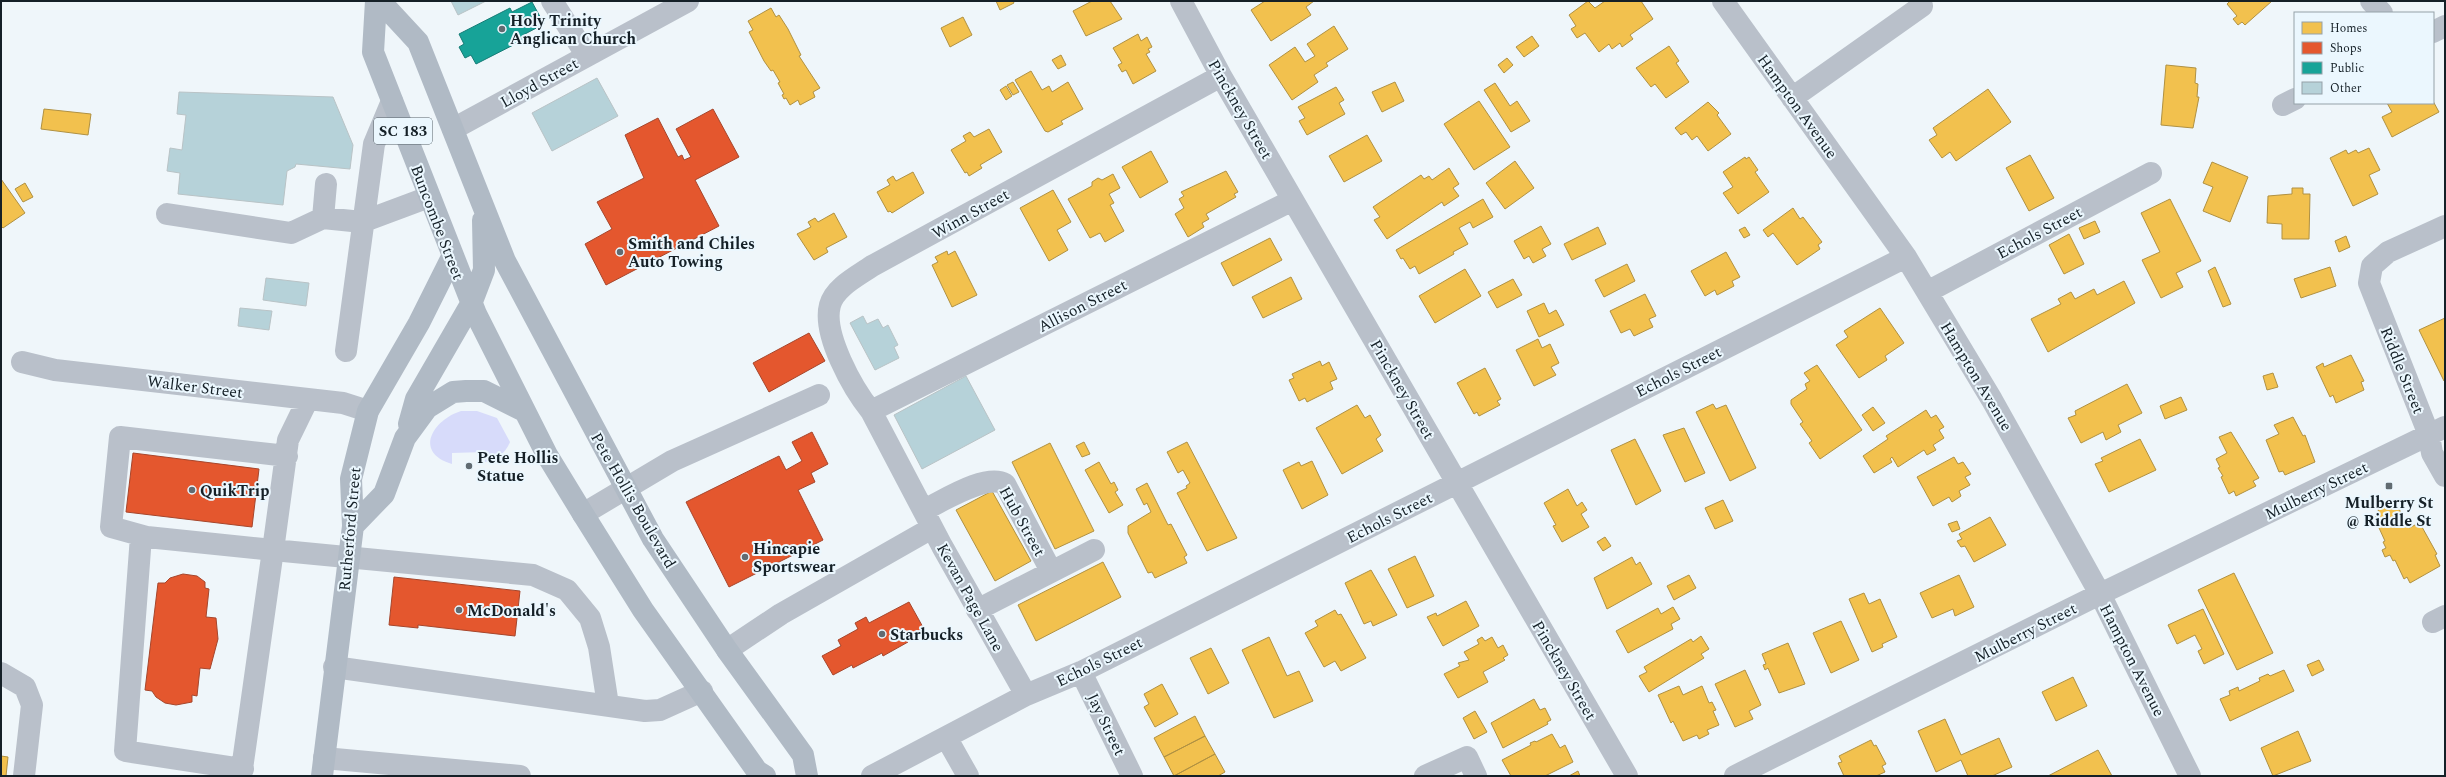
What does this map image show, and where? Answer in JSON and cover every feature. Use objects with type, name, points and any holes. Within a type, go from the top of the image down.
[{"type":"main road","name":"Buncombe Street","points":[[376,1],[374,52],[471,304]]},
{"type":"main road","name":"SC 183","points":[[380,1],[418,42],[453,129],[483,210]]},
{"type":"main road","points":[[353,526],[384,494],[416,399],[471,304],[484,270],[483,210]]},
{"type":"main road","name":"Pete Hollis Boulevard","points":[[483,210],[505,262],[653,539],[727,650],[803,755],[807,776]]},
{"type":"main road","name":"Rutherford Street","points":[[323,767],[334,667],[353,526],[351,479],[368,410],[419,323],[452,257]]},
{"type":"main road","name":"SC 183","points":[[471,304],[547,455],[583,514],[643,610],[702,691],[757,771],[764,776]]},
{"type":"main road","points":[[404,438],[427,408],[453,392],[484,391],[524,411]]},
{"type":"street","points":[[552,1],[587,56]]},
{"type":"street","name":"Lloyd Street","points":[[453,129],[688,1]]},
{"type":"street","name":"Pinckney Street","points":[[1181,1],[1221,76],[1627,776]]},
{"type":"street","name":"Hampton Avenue","points":[[1723,1],[1906,256],[1992,400],[2100,594],[2190,776]]},
{"type":"street","points":[[2371,1],[2381,12]]},
{"type":"street","points":[[1792,98],[1922,6]]},
{"type":"street","points":[[2434,32],[2445,26]]},
{"type":"street","name":"Winn Street","points":[[925,512],[871,411],[860,397],[847,375],[832,334],[830,304],[844,285],[872,266],[1221,76]]},
{"type":"street","points":[[346,351],[362,222],[374,144],[392,101]]},
{"type":"street","name":"Echols Street","points":[[1927,292],[2151,173]]},
{"type":"street","points":[[323,218],[326,184]]},
{"type":"street","points":[[167,214],[291,233],[323,218],[362,222],[429,197]]},
{"type":"street","name":"Allison Street","points":[[871,411],[1293,200]]},
{"type":"street","name":"Riddle Street","points":[[2445,226],[2388,252],[2372,266],[2369,283],[2377,305],[2437,431],[2432,453],[2445,476]]},
{"type":"street","name":"Echols Street","points":[[872,776],[1026,695],[1081,672],[1906,256]]},
{"type":"street","name":"Walker Street","points":[[22,362],[55,370],[344,403],[368,410]]},
{"type":"street","points":[[583,514],[672,461],[819,395]]},
{"type":"street","points":[[141,536],[125,751],[242,772],[287,456],[288,440],[308,399]]},
{"type":"street","name":"Mulberry Street","points":[[1734,776],[2100,594],[2437,431]]},
{"type":"street","points":[[287,456],[120,437],[111,527],[141,536],[533,575],[567,590],[590,618],[599,647],[608,705]]},
{"type":"street","name":"Hub Street","points":[[925,512],[984,481],[1000,480],[1005,484],[1051,571]]},
{"type":"street","points":[[727,650],[781,614],[925,512]]},
{"type":"street","name":"Kevan Page Lane","points":[[925,512],[977,610],[1026,695]]},
{"type":"street","name":"Hub Street","points":[[977,610],[1094,550]]},
{"type":"street","points":[[334,667],[645,711],[660,710],[702,691]]},
{"type":"street","points":[[1,672],[25,687],[32,704],[24,776]]},
{"type":"street","name":"Jay Street","points":[[1081,672],[1132,776]]},
{"type":"street","points":[[946,738],[968,776]]},
{"type":"street","points":[[1425,776],[1466,758],[1476,776]]},
{"type":"street","points":[[323,767],[520,776]]},
{"type":"shaded area","points":[[461,411],[477,411],[497,418],[510,442],[503,453],[497,458],[485,462],[484,452],[452,453],[452,464],[440,459],[433,452],[430,444],[431,436],[442,421]]},
{"type":"building: Homes","points":[[996,1],[1013,1],[1014,3],[1000,10]]},
{"type":"building: Homes","points":[[1092,1],[1110,1],[1122,19],[1086,36],[1073,11]]},
{"type":"building: Homes","points":[[1265,1],[1314,1],[1306,7],[1311,15],[1271,41],[1251,10]]},
{"type":"building: Homes","points":[[1588,1],[1595,8],[1605,1],[1641,1],[1653,19],[1630,35],[1633,39],[1622,47],[1620,43],[1612,49],[1609,44],[1599,52],[1585,33],[1577,38],[1571,29],[1576,26],[1569,15]]},
{"type":"building: Homes","points":[[2230,1],[2272,1],[2245,25],[2242,22],[2238,25],[2233,19],[2237,16],[2227,4]]},
{"type":"building: Homes","points":[[771,8],[776,17],[779,15],[788,29],[801,55],[799,56],[820,88],[813,92],[815,97],[800,105],[798,100],[790,105],[786,98],[784,99],[782,95],[784,94],[778,83],[780,82],[773,70],[771,71],[764,61],[749,32],[753,30],[748,21]]},
{"type":"building: Homes","points":[[963,17],[972,35],[950,47],[941,28]]},
{"type":"building: Homes","points":[[1334,26],[1348,49],[1326,63],[1328,66],[1314,75],[1318,82],[1292,100],[1269,65],[1295,47],[1305,62],[1315,56],[1307,44]]},
{"type":"building: Homes","points":[[1138,34],[1141,41],[1147,37],[1152,47],[1148,49],[1150,52],[1146,54],[1156,71],[1133,84],[1126,70],[1122,72],[1118,65],[1122,63],[1113,48]]},
{"type":"building: Homes","points":[[1532,36],[1539,46],[1524,57],[1516,47]]},
{"type":"building: Homes","points":[[1669,46],[1679,61],[1676,63],[1689,82],[1666,98],[1655,84],[1651,87],[1636,68]]},
{"type":"building: Homes","points":[[1061,55],[1066,65],[1058,69],[1052,60]]},
{"type":"building: Homes","points":[[1507,58],[1513,65],[1504,73],[1498,65]]},
{"type":"building: Homes","points":[[2166,65],[2196,68],[2195,83],[2198,84],[2197,97],[2199,97],[2193,128],[2161,125]]},
{"type":"building: Homes","points":[[1031,71],[1042,90],[1049,86],[1052,92],[1068,82],[1083,109],[1061,121],[1063,124],[1048,132],[1045,131],[1015,80]]},
{"type":"building: Homes","points":[[1013,82],[1019,92],[1013,95],[1007,85]]},
{"type":"building: Homes","points":[[1395,82],[1404,101],[1382,112],[1372,92]]},
{"type":"building: Homes","points":[[1495,83],[1510,106],[1517,101],[1530,121],[1511,132],[1484,90]]},
{"type":"building: Homes","points":[[1006,86],[1012,96],[1006,100],[1000,90]]},
{"type":"building: Homes","points":[[1336,87],[1344,100],[1339,103],[1345,114],[1307,135],[1299,121],[1305,118],[1298,107]]},
{"type":"building: Homes","points":[[1988,89],[2011,122],[1956,161],[1950,152],[1942,158],[1929,140],[1937,135],[1933,128]]},
{"type":"building: Homes","points":[[1479,101],[1510,147],[1474,170],[1444,124]]},
{"type":"building: Homes","points":[[1708,102],[1719,113],[1717,115],[1731,134],[1708,151],[1697,136],[1692,140],[1686,132],[1681,135],[1675,128]]},
{"type":"building: Homes","points":[[2434,103],[2439,112],[2392,137],[2382,117],[2392,112],[2388,104]]},
{"type":"building: Homes","points":[[44,109],[91,114],[88,135],[41,129]]},
{"type":"building: Homes","points":[[989,129],[1002,152],[980,165],[982,168],[969,176],[967,172],[965,173],[951,150],[966,141],[963,136],[970,132],[974,137]]},
{"type":"building: Homes","points":[[1367,135],[1382,161],[1344,182],[1329,156]]},
{"type":"building: Homes","points":[[2369,148],[2380,170],[2369,175],[2378,194],[2353,206],[2330,158],[2346,150],[2348,154],[2356,150],[2358,153]]},
{"type":"building: Homes","points":[[1151,151],[1168,182],[1140,198],[1122,167]]},
{"type":"building: Homes","points":[[2030,155],[2054,198],[2029,211],[2006,168]]},
{"type":"building: Homes","points":[[1745,157],[1746,159],[1749,157],[1758,170],[1755,172],[1769,192],[1738,214],[1723,193],[1733,187],[1723,172]]},
{"type":"building: Homes","points":[[1515,161],[1534,188],[1505,209],[1486,183]]},
{"type":"building: Homes","points":[[2212,162],[2248,177],[2230,222],[2203,211],[2213,187],[2203,183]]},
{"type":"building: Homes","points":[[1449,168],[1459,184],[1453,188],[1459,196],[1444,206],[1442,202],[1387,239],[1374,220],[1380,217],[1373,207],[1421,175],[1424,179],[1429,176],[1432,180]]},
{"type":"building: Homes","points":[[1226,171],[1238,192],[1234,194],[1236,197],[1206,214],[1209,219],[1202,223],[1204,227],[1188,237],[1175,214],[1184,208],[1179,199],[1184,196],[1181,192]]},
{"type":"building: Homes","points":[[913,172],[924,193],[892,213],[890,211],[888,212],[877,192],[890,185],[887,180],[893,176],[896,181]]},
{"type":"building: Homes","points":[[1113,174],[1120,188],[1109,194],[1114,203],[1110,205],[1124,231],[1105,242],[1100,233],[1090,238],[1068,199],[1092,186],[1092,182],[1098,178],[1102,180]]},
{"type":"building: Homes","points":[[1,179],[25,213],[3,228],[1,226]]},
{"type":"building: Homes","points":[[25,183],[33,197],[23,202],[15,189]]},
{"type":"building: Homes","points":[[2292,188],[2303,188],[2303,194],[2310,194],[2309,239],[2282,239],[2282,224],[2267,223],[2268,196],[2292,194]]},
{"type":"building: Homes","points":[[1053,190],[1071,222],[1057,230],[1068,250],[1049,261],[1020,208]]},
{"type":"building: Homes","points":[[1483,199],[1493,217],[1473,228],[1470,222],[1459,228],[1468,244],[1453,252],[1454,254],[1419,274],[1415,266],[1410,269],[1403,258],[1401,259],[1396,250]]},
{"type":"building: Homes","points":[[2170,199],[2201,261],[2176,273],[2183,287],[2161,298],[2142,260],[2160,252],[2141,213]]},
{"type":"building: Homes","points":[[1793,208],[1800,219],[1803,217],[1822,242],[1818,245],[1820,249],[1797,265],[1773,233],[1768,237],[1763,230]]},
{"type":"building: Homes","points":[[834,213],[847,237],[826,248],[828,252],[814,260],[797,234],[811,227],[808,222],[815,218],[818,222]]},
{"type":"building: Homes","points":[[2095,221],[2100,232],[2084,239],[2079,228]]},
{"type":"building: Homes","points":[[1541,226],[1551,244],[1542,249],[1546,256],[1533,263],[1529,256],[1524,259],[1514,241]]},
{"type":"building: Homes","points":[[1598,227],[1606,244],[1572,260],[1564,244]]},
{"type":"building: Homes","points":[[1745,227],[1750,235],[1744,238],[1739,230]]},
{"type":"building: Homes","points":[[2069,234],[2084,264],[2064,274],[2049,245]]},
{"type":"building: Homes","points":[[2346,236],[2350,247],[2339,252],[2335,241]]},
{"type":"building: Homes","points":[[1270,238],[1282,260],[1233,286],[1221,263]]},
{"type":"building: Homes","points":[[947,251],[948,255],[955,251],[977,295],[952,307],[932,265],[938,262],[935,257]]},
{"type":"building: Homes","points":[[1726,252],[1740,277],[1732,281],[1734,286],[1717,295],[1715,290],[1705,296],[1691,271]]},
{"type":"building: Homes","points":[[1627,264],[1635,281],[1604,297],[1595,280]]},
{"type":"building: Homes","points":[[2215,267],[2231,304],[2223,307],[2208,271]]},
{"type":"building: Homes","points":[[2330,267],[2336,286],[2301,298],[2294,279]]},
{"type":"building: Homes","points":[[1465,269],[1481,296],[1435,323],[1419,296]]},
{"type":"building: Homes","points":[[1291,277],[1302,299],[1263,318],[1252,297]]},
{"type":"building: Homes","points":[[1513,279],[1522,295],[1497,308],[1488,292]]},
{"type":"building: Homes","points":[[2124,281],[2135,303],[2048,352],[2031,319],[2061,304],[2058,299],[2071,292],[2075,299],[2094,289],[2097,295]]},
{"type":"building: Homes","points":[[1645,294],[1656,316],[1649,319],[1653,327],[1634,336],[1630,329],[1621,333],[1610,311]]},
{"type":"building: Homes","points":[[1544,303],[1549,314],[1556,310],[1564,325],[1539,337],[1527,311]]},
{"type":"building: Homes","points":[[1880,308],[1904,343],[1885,356],[1887,360],[1859,378],[1836,345],[1848,337],[1844,331]]},
{"type":"building: Homes","points":[[2445,318],[2445,380],[2444,381],[2419,330]]},
{"type":"building: Homes","points":[[1538,339],[1542,348],[1550,344],[1559,363],[1551,367],[1556,375],[1534,386],[1516,350]]},
{"type":"building: Homes","points":[[2351,355],[2364,381],[2361,382],[2364,390],[2336,403],[2333,395],[2330,397],[2316,367],[2323,363],[2324,367]]},
{"type":"building: Homes","points":[[1320,361],[1322,366],[1329,362],[1337,379],[1330,382],[1333,389],[1307,402],[1305,398],[1299,401],[1289,380],[1294,378],[1292,374]]},
{"type":"building: Homes","points":[[1817,365],[1862,430],[1820,459],[1809,443],[1812,441],[1800,424],[1803,422],[1791,404],[1791,400],[1807,389],[1805,384],[1810,381],[1804,373]]},
{"type":"building: Homes","points":[[1485,368],[1501,399],[1497,401],[1500,405],[1479,416],[1477,412],[1474,414],[1457,383]]},
{"type":"building: Homes","points":[[2273,373],[2278,387],[2267,390],[2263,376]]},
{"type":"building: Homes","points":[[2127,384],[2142,413],[2118,425],[2121,432],[2106,440],[2103,432],[2081,443],[2068,418],[2076,415],[2075,411]]},
{"type":"building: Homes","points":[[2181,397],[2187,410],[2165,419],[2160,406]]},
{"type":"building: Homes","points":[[1713,404],[1716,409],[1726,405],[1756,468],[1730,481],[1696,412]]},
{"type":"building: Homes","points":[[1357,405],[1365,418],[1370,415],[1381,435],[1376,439],[1383,451],[1342,474],[1316,428]]},
{"type":"building: Homes","points":[[1873,407],[1885,423],[1873,431],[1862,415]]},
{"type":"building: Homes","points":[[1926,410],[1931,418],[1936,415],[1944,427],[1939,430],[1944,438],[1933,445],[1936,450],[1927,455],[1924,450],[1898,467],[1892,457],[1890,459],[1892,462],[1874,473],[1863,456],[1888,439],[1886,436]]},
{"type":"building: Homes","points":[[2293,417],[2303,436],[2305,435],[2315,462],[2285,475],[2283,471],[2279,472],[2266,440],[2279,434],[2274,425]]},
{"type":"building: Homes","points":[[1684,428],[1705,473],[1685,482],[1663,435]]},
{"type":"building: Homes","points":[[2231,432],[2259,478],[2253,481],[2256,486],[2236,496],[2234,491],[2229,494],[2221,477],[2223,476],[2218,468],[2220,467],[2216,459],[2227,453],[2219,437]]},
{"type":"building: Homes","points":[[1635,439],[1661,491],[1636,505],[1611,450]]},
{"type":"building: Homes","points":[[2140,439],[2156,470],[2109,492],[2095,464],[2103,461],[2101,458]]},
{"type":"building: Homes","points":[[1084,442],[1090,454],[1082,457],[1076,446]]},
{"type":"building: Homes","points":[[1187,442],[1237,538],[1207,551],[1177,493],[1187,488],[1186,486],[1190,483],[1183,470],[1178,473],[1167,452]]},
{"type":"building: Homes","points":[[1050,443],[1094,531],[1055,549],[1012,462]]},
{"type":"building: Homes","points":[[1954,457],[1958,464],[1963,462],[1971,474],[1965,477],[1970,485],[1959,491],[1961,496],[1952,502],[1949,497],[1933,506],[1917,477]]},
{"type":"building: Homes","points":[[1312,461],[1328,495],[1302,509],[1283,470],[1299,462],[1301,466]]},
{"type":"building: Homes","points":[[1099,462],[1111,484],[1114,482],[1118,490],[1115,492],[1123,505],[1109,513],[1085,470]]},
{"type":"building: Homes","points":[[1147,483],[1168,525],[1171,524],[1187,555],[1184,557],[1187,563],[1155,578],[1152,572],[1148,573],[1128,533],[1128,526],[1151,512],[1147,503],[1144,505],[1136,489]]},
{"type":"building: Homes","points":[[1568,489],[1577,506],[1582,502],[1587,510],[1581,514],[1589,527],[1562,542],[1553,526],[1556,525],[1544,503]]},
{"type":"building: Homes","points":[[992,491],[1031,561],[995,581],[956,510]]},
{"type":"building: Homes","points":[[1723,500],[1733,521],[1715,529],[1705,508]]},
{"type":"building: Homes","points":[[2388,502],[2391,508],[2397,505],[2409,528],[2415,525],[2422,527],[2437,554],[2435,555],[2440,566],[2410,583],[2407,577],[2404,579],[2395,560],[2393,561],[2390,555],[2385,557],[2382,550],[2386,548],[2383,542],[2385,541],[2374,517],[2380,514],[2377,508]]},
{"type":"building: Homes","points":[[1990,517],[2006,545],[1974,562],[1965,546],[1961,547],[1957,541],[1962,539],[1959,534]]},
{"type":"building: Homes","points":[[1957,521],[1960,529],[1952,532],[1948,524]]},
{"type":"building: Homes","points":[[1605,537],[1611,546],[1603,551],[1597,542]]},
{"type":"building: Homes","points":[[1415,556],[1434,596],[1407,608],[1388,569]]},
{"type":"building: Homes","points":[[1632,557],[1636,565],[1640,562],[1652,584],[1607,609],[1594,578]]},
{"type":"building: Homes","points":[[1103,562],[1121,597],[1036,641],[1018,605]]},
{"type":"building: Homes","points":[[1371,570],[1397,615],[1373,626],[1371,621],[1364,624],[1345,583]]},
{"type":"building: Homes","points":[[2234,573],[2273,653],[2237,670],[2198,590]]},
{"type":"building: Homes","points":[[1689,575],[1696,588],[1674,600],[1667,586]]},
{"type":"building: Homes","points":[[1959,575],[1974,607],[1955,616],[1953,609],[1932,618],[1920,593]]},
{"type":"building: Homes","points":[[1864,593],[1869,604],[1880,599],[1897,637],[1882,644],[1883,647],[1872,652],[1849,599]]},
{"type":"building: Homes","points":[[1466,601],[1479,626],[1443,646],[1427,617],[1436,613],[1437,616]]},
{"type":"building: Homes","points":[[1673,607],[1680,619],[1671,624],[1673,629],[1628,653],[1616,631],[1658,608],[1661,614]]},
{"type":"building: Homes","points":[[2203,609],[2224,654],[2204,664],[2198,651],[2202,649],[2195,635],[2177,644],[2168,625]]},
{"type":"building: Homes","points":[[1335,610],[1338,615],[1341,614],[1366,658],[1341,671],[1335,661],[1324,667],[1305,633],[1318,626],[1315,621]]},
{"type":"building: Homes","points":[[1841,621],[1859,660],[1831,673],[1813,633]]},
{"type":"building: Homes","points":[[1701,636],[1709,649],[1701,654],[1704,658],[1649,692],[1639,676],[1647,672],[1644,667],[1691,639],[1693,642]]},
{"type":"building: Homes","points":[[1269,637],[1287,676],[1299,671],[1313,701],[1274,718],[1242,650]]},
{"type":"building: Homes","points":[[1482,637],[1485,641],[1492,637],[1498,648],[1503,645],[1508,655],[1503,658],[1505,660],[1483,672],[1488,682],[1458,698],[1444,674],[1460,666],[1458,663],[1469,660],[1464,652],[1479,644],[1477,640]]},
{"type":"building: Homes","points":[[1788,643],[1805,684],[1779,693],[1768,668],[1765,670],[1763,665],[1766,664],[1762,654]]},
{"type":"building: Homes","points":[[1211,648],[1229,683],[1208,694],[1190,658]]},
{"type":"building: Homes","points":[[2319,660],[2324,670],[2312,676],[2307,665]]},
{"type":"building: Homes","points":[[1745,670],[1761,705],[1749,711],[1753,719],[1735,727],[1715,684]]},
{"type":"building: Homes","points":[[2284,670],[2294,691],[2230,721],[2220,699],[2230,695],[2229,691],[2238,687],[2239,691],[2260,681],[2259,678],[2268,674],[2270,676]]},
{"type":"building: Homes","points":[[2073,677],[2087,706],[2056,721],[2042,692]]},
{"type":"building: Homes","points":[[1162,684],[1178,714],[1155,727],[1144,707],[1149,704],[1144,694]]},
{"type":"building: Homes","points":[[1679,686],[1683,695],[1702,686],[1709,703],[1712,702],[1716,710],[1713,711],[1719,725],[1707,730],[1709,734],[1699,739],[1697,735],[1683,741],[1673,721],[1671,723],[1658,695]]},
{"type":"building: Homes","points":[[1534,699],[1540,710],[1545,708],[1551,720],[1547,722],[1548,724],[1503,748],[1491,723]]},
{"type":"building: Homes","points":[[1475,711],[1487,732],[1474,739],[1463,718]]},
{"type":"building: Homes","points":[[1195,716],[1205,736],[1164,757],[1154,738]]},
{"type":"building: Homes","points":[[1945,719],[1961,755],[1999,738],[2012,767],[1992,776],[1968,776],[1961,760],[1936,772],[1918,731]]},
{"type":"building: Homes","points":[[2298,731],[2311,761],[2273,776],[2261,748]]},
{"type":"building: Homes","points":[[1552,734],[1560,748],[1565,745],[1573,762],[1545,776],[1511,776],[1502,760],[1531,745],[1530,743],[1536,742]]},
{"type":"building: Homes","points":[[1205,736],[1215,754],[1174,776],[1164,757]]},
{"type":"building: Homes","points":[[1871,740],[1874,746],[1876,745],[1886,764],[1882,766],[1885,772],[1876,776],[1844,776],[1838,763],[1842,762],[1839,756]]},
{"type":"building: Homes","points":[[2098,750],[2112,776],[2048,776]]},
{"type":"building: Homes","points":[[1215,754],[1225,772],[1218,776],[1174,776]]},
{"type":"building: Homes","points":[[1,756],[8,757],[6,776],[1,776]]},
{"type":"building: Homes","points":[[1578,771],[1580,776],[1569,776]]},
{"type":"building: Shops","points":[[713,109],[739,157],[695,180],[719,226],[606,285],[585,244],[612,229],[597,202],[644,178],[625,135],[658,118],[678,157],[682,155],[684,160],[691,157],[676,129]]},
{"type":"building: Shops","points":[[809,333],[825,361],[769,392],[753,363]]},
{"type":"building: Shops","points":[[812,432],[828,464],[811,473],[815,482],[798,490],[823,540],[729,587],[686,502],[779,456],[786,470],[802,461],[792,442]]},
{"type":"building: Shops","name":"QuikTrip","points":[[133,453],[259,469],[252,527],[126,512]]},
{"type":"building: Shops","points":[[183,574],[197,576],[205,582],[205,588],[209,589],[206,617],[216,618],[218,639],[210,669],[200,668],[197,696],[192,695],[192,702],[176,705],[165,703],[156,697],[152,691],[145,690],[158,583],[165,583],[170,578]]},
{"type":"building: Shops","points":[[394,577],[520,591],[515,636],[418,625],[418,628],[389,625]]},
{"type":"building: Shops","name":"Starbucks","points":[[909,602],[924,629],[907,639],[908,642],[883,656],[882,653],[853,668],[852,665],[833,675],[822,656],[841,646],[838,640],[858,629],[855,623],[866,617],[869,623]]},
{"type":"building: Public","name":"Holy Trinity Anglican Church","points":[[532,2],[544,24],[523,35],[525,39],[476,64],[471,55],[465,58],[459,47],[464,44],[459,34],[510,8],[512,12]]},
{"type":"building: Other","points":[[451,1],[486,1],[458,15]]},
{"type":"building: Other","points":[[597,78],[618,116],[552,151],[532,113]]},
{"type":"building: Other","points":[[179,92],[333,97],[353,145],[350,169],[296,164],[295,167],[287,171],[283,205],[178,194],[180,173],[167,171],[170,148],[182,150],[186,115],[177,114]]},
{"type":"building: Other","points":[[266,278],[309,283],[306,306],[263,300]]},
{"type":"building: Other","points":[[240,308],[272,311],[269,330],[238,326]]},
{"type":"building: Other","points":[[863,316],[867,324],[878,319],[883,328],[888,325],[898,345],[894,347],[899,358],[875,370],[850,323]]},
{"type":"building: Other","points":[[966,376],[995,430],[922,469],[894,415]]},
{"type":"place","name":"Holy Trinity Anglican Church","points":[[502,29]]},
{"type":"place","name":"Smith and Chiles Auto Towing","points":[[620,252]]},
{"type":"place","name":"Pete Hollis Statue","points":[[469,466]]},
{"type":"place","name":"Mulberry St @ Riddle St","points":[[2389,486]]},
{"type":"place","name":"QuikTrip","points":[[192,490]]},
{"type":"place","name":"Hincapie Sportswear","points":[[745,557]]},
{"type":"place","name":"McDonald's","points":[[459,610]]},
{"type":"place","name":"Starbucks","points":[[882,634]]}]
